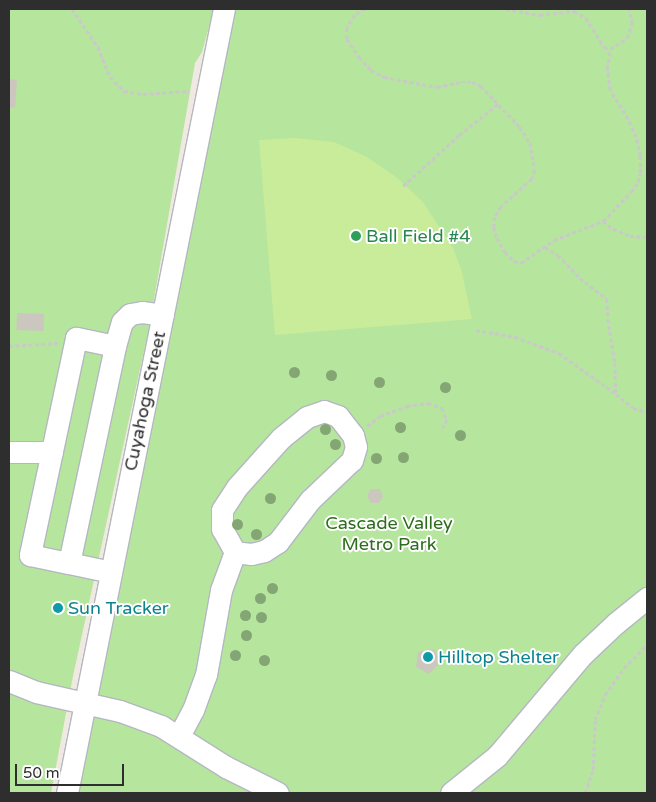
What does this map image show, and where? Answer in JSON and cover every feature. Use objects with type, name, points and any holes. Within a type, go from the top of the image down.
[{"type":"street","name":"Cuyahoga Street","points":[[67,793],[224,9]]},
{"type":"street","points":[[69,563],[115,346],[122,322],[130,314],[142,312],[163,315]]},
{"type":"street","points":[[111,572],[30,555],[76,338],[115,346]]},
{"type":"street","points":[[179,736],[193,710],[206,675],[221,590],[234,552],[222,529],[220,514],[237,487],[281,438],[307,418],[324,411],[338,416],[353,434],[356,447],[352,460],[310,500],[278,542],[264,551],[251,554],[234,552]]},
{"type":"street","points":[[9,452],[52,452]]},
{"type":"street","points":[[451,793],[497,756],[583,654],[616,623],[647,598]]},
{"type":"street","points":[[9,681],[36,692],[142,718],[179,736],[226,767],[278,793]]},
{"type":"path","points":[[72,9],[98,47],[110,77],[124,91],[143,94],[208,90]]},
{"type":"path","points":[[364,9],[355,15],[347,28],[347,40],[371,70],[384,77],[437,87],[472,82],[481,86],[520,126],[530,143],[535,170],[532,179],[501,207],[495,217],[494,227],[497,238],[505,252],[514,261],[521,263],[564,236],[603,221],[638,182],[640,156],[636,137],[628,119],[610,90],[607,69],[610,49],[627,38],[632,24],[629,9]]},
{"type":"path","points":[[506,9],[540,15],[574,11],[586,18],[604,47],[610,49]]},
{"type":"path","points":[[403,186],[459,135],[498,104]]},
{"type":"path","points":[[603,221],[613,229],[630,236],[647,237]]},
{"type":"path","points":[[545,247],[558,255],[580,278],[605,295],[607,299],[615,363],[616,394]]},
{"type":"path","points":[[476,330],[515,337],[559,353],[633,408],[647,412]]},
{"type":"path","points":[[9,346],[75,342]]},
{"type":"path","points":[[365,428],[380,416],[407,406],[428,403],[442,408],[447,420],[443,428]]},
{"type":"path","points":[[585,793],[593,770],[595,720],[605,695],[624,668],[647,644]]},
{"type":"green space","points":[[9,9],[214,9],[202,52],[195,63],[149,328],[73,676],[51,793],[9,793]]},
{"type":"green space","name":"Cascade Valley Metro Park","points":[[224,9],[647,9],[647,793],[67,793]]},
{"type":"green space","name":"Ball Field #4","points":[[295,138],[334,142],[367,157],[396,177],[423,202],[453,248],[461,269],[472,319],[275,335],[259,140]]},
{"type":"building","points":[[9,79],[17,80],[15,108],[9,107]]},
{"type":"building","points":[[17,313],[44,314],[43,331],[16,330]]},
{"type":"building","points":[[371,489],[380,489],[383,496],[379,503],[371,503],[367,496]]},
{"type":"building","name":"Hilltop Shelter","points":[[434,649],[441,662],[429,674],[416,667],[418,652]]},
{"type":"place","name":"Ball Field #4","points":[[356,236]]},
{"type":"place","name":"Sun Tracker","points":[[58,608]]},
{"type":"place","name":"Hilltop Shelter","points":[[428,657]]}]
